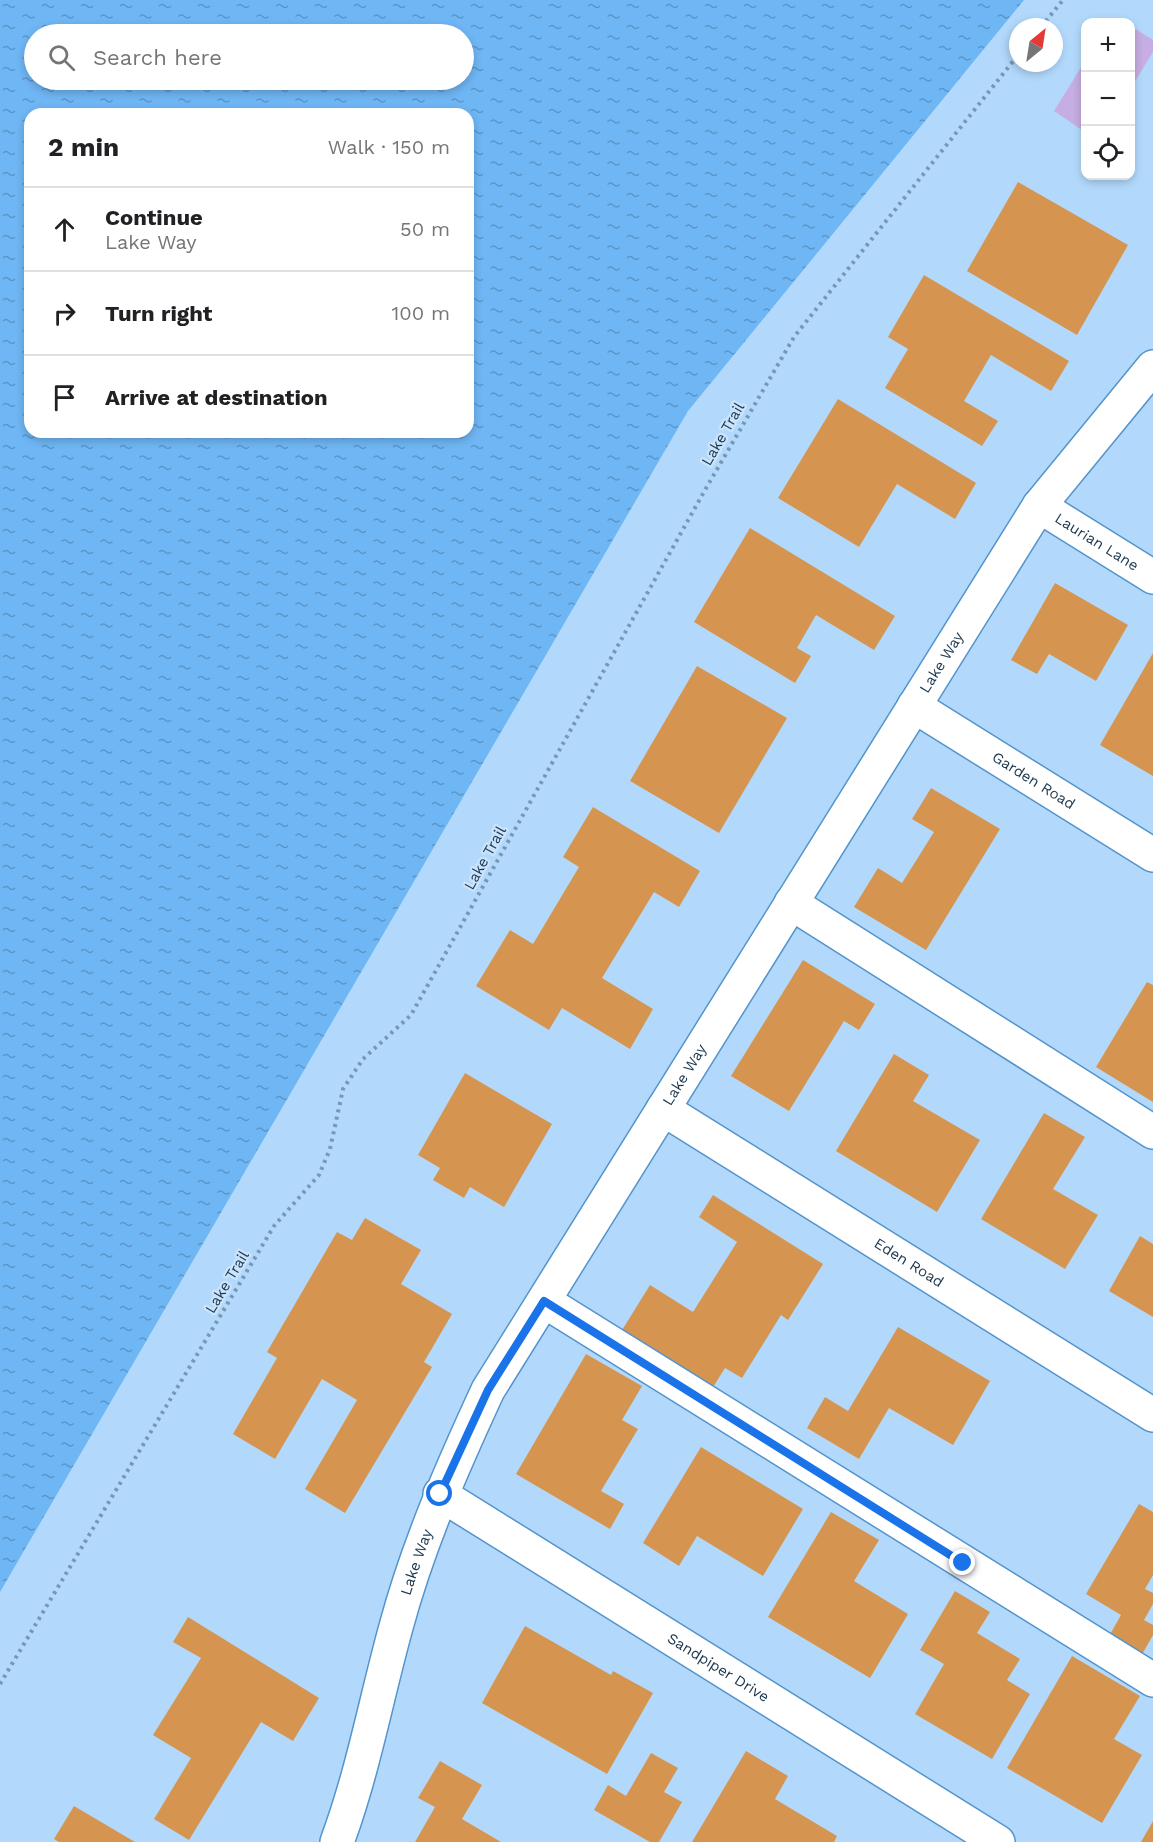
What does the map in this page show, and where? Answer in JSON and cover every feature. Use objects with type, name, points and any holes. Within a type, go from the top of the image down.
[{"type":"street","name":"Lake Way","points":[[337,1842],[369,1741],[396,1627],[440,1494],[488,1390],[1039,506],[1153,367]]},
{"type":"street","name":"Laurian Lane","points":[[1039,506],[1153,577]]},
{"type":"street","name":"Garden Road","points":[[914,706],[1153,855]]},
{"type":"street","points":[[791,903],[1153,1132]]},
{"type":"street","name":"Eden Road","points":[[663,1109],[1153,1415]]},
{"type":"street","points":[[544,1301],[1153,1680]]},
{"type":"street","name":"Sandpiper Drive","points":[[440,1494],[998,1842]]},
{"type":"path","points":[[1048,18],[1063,0]]},
{"type":"path","name":"Lake Trail","points":[[0,1684],[274,1226],[319,1175],[330,1149],[343,1089],[363,1059],[411,1015],[705,490],[794,337],[1009,66]]},
{"type":"shaded area","points":[[1135,29],[1153,40],[1153,52],[1135,81]]},
{"type":"shaded area","points":[[1081,67],[1081,129],[1054,111]]},
{"type":"water","points":[[0,0],[1024,0],[688,411],[0,1592]]},
{"type":"building","points":[[1018,182],[1128,245],[1077,335],[967,271]]},
{"type":"building","points":[[924,275],[1069,361],[1051,391],[991,355],[964,401],[998,421],[982,446],[885,388],[908,349],[888,337]]},
{"type":"building","points":[[838,399],[976,483],[955,519],[897,484],[859,547],[778,498]]},
{"type":"building","points":[[750,528],[895,616],[874,650],[816,615],[797,648],[811,656],[795,683],[694,622]]},
{"type":"building","points":[[1055,583],[1128,625],[1096,681],[1049,654],[1037,674],[1011,660]]},
{"type":"building","points":[[1153,653],[1153,776],[1100,745]]},
{"type":"building","points":[[697,666],[787,718],[719,833],[630,781]]},
{"type":"building","points":[[931,788],[1000,829],[926,950],[854,907],[878,868],[902,883],[934,832],[912,819]]},
{"type":"building","points":[[593,807],[700,871],[679,907],[654,892],[602,978],[653,1009],[630,1049],[562,1008],[549,1030],[476,986],[510,930],[533,944],[579,867],[563,857]]},
{"type":"building","points":[[803,960],[875,1004],[859,1030],[844,1021],[789,1111],[731,1076]]},
{"type":"building","points":[[1147,982],[1153,985],[1153,1102],[1096,1067]]},
{"type":"building","points":[[894,1054],[929,1075],[913,1101],[980,1140],[937,1212],[836,1151]]},
{"type":"building","points":[[465,1073],[552,1124],[504,1207],[470,1187],[464,1198],[433,1180],[440,1168],[418,1155]]},
{"type":"building","points":[[1044,1113],[1085,1137],[1053,1189],[1098,1215],[1065,1269],[981,1219]]},
{"type":"building","points":[[713,1195],[823,1264],[788,1320],[781,1315],[742,1378],[725,1368],[710,1392],[619,1335],[650,1285],[693,1312],[737,1242],[699,1217]]},
{"type":"building","points":[[365,1218],[421,1250],[401,1284],[452,1314],[424,1362],[432,1367],[345,1513],[305,1489],[357,1400],[322,1379],[275,1459],[233,1434],[277,1358],[267,1352],[337,1232],[352,1240]]},
{"type":"building","points":[[1140,1236],[1153,1244],[1153,1317],[1109,1291]]},
{"type":"building","points":[[898,1327],[990,1381],[953,1445],[889,1408],[859,1459],[807,1428],[825,1397],[848,1411]]},
{"type":"building","points":[[586,1354],[642,1386],[622,1420],[638,1429],[601,1491],[624,1504],[610,1529],[516,1474]]},
{"type":"building","points":[[701,1447],[803,1509],[763,1576],[697,1536],[679,1566],[643,1543]]},
{"type":"building","points":[[1139,1504],[1153,1512],[1153,1575],[1145,1589],[1153,1593],[1153,1604],[1144,1620],[1153,1625],[1153,1635],[1140,1658],[1108,1638],[1121,1615],[1086,1594]]},
{"type":"building","points":[[831,1512],[879,1540],[854,1581],[908,1614],[870,1678],[768,1617]]},
{"type":"building","points":[[955,1591],[990,1612],[977,1633],[1020,1659],[1007,1680],[1030,1694],[992,1759],[915,1714],[944,1664],[920,1650]]},
{"type":"building","points":[[188,1617],[319,1698],[293,1741],[261,1722],[189,1840],[154,1819],[191,1758],[153,1735],[201,1658],[173,1642]]},
{"type":"building","points":[[525,1626],[611,1675],[613,1671],[653,1693],[607,1774],[482,1703]]},
{"type":"building","points":[[1072,1656],[1140,1696],[1114,1739],[1142,1755],[1102,1823],[1007,1768]]},
{"type":"building","points":[[746,1751],[788,1776],[775,1799],[837,1836],[834,1842],[692,1842]]},
{"type":"building","points":[[651,1753],[678,1768],[664,1792],[682,1802],[659,1842],[650,1842],[594,1810],[608,1785],[626,1796]]},
{"type":"building","points":[[440,1761],[482,1785],[462,1819],[501,1842],[415,1842],[435,1807],[418,1798]]},
{"type":"building","points":[[74,1806],[135,1842],[59,1842],[54,1839]]},
{"type":"building","points":[[1153,1821],[1153,1842],[1141,1842]]},
{"type":"route","points":[[440,1494],[488,1390],[544,1301],[963,1563]]}]
